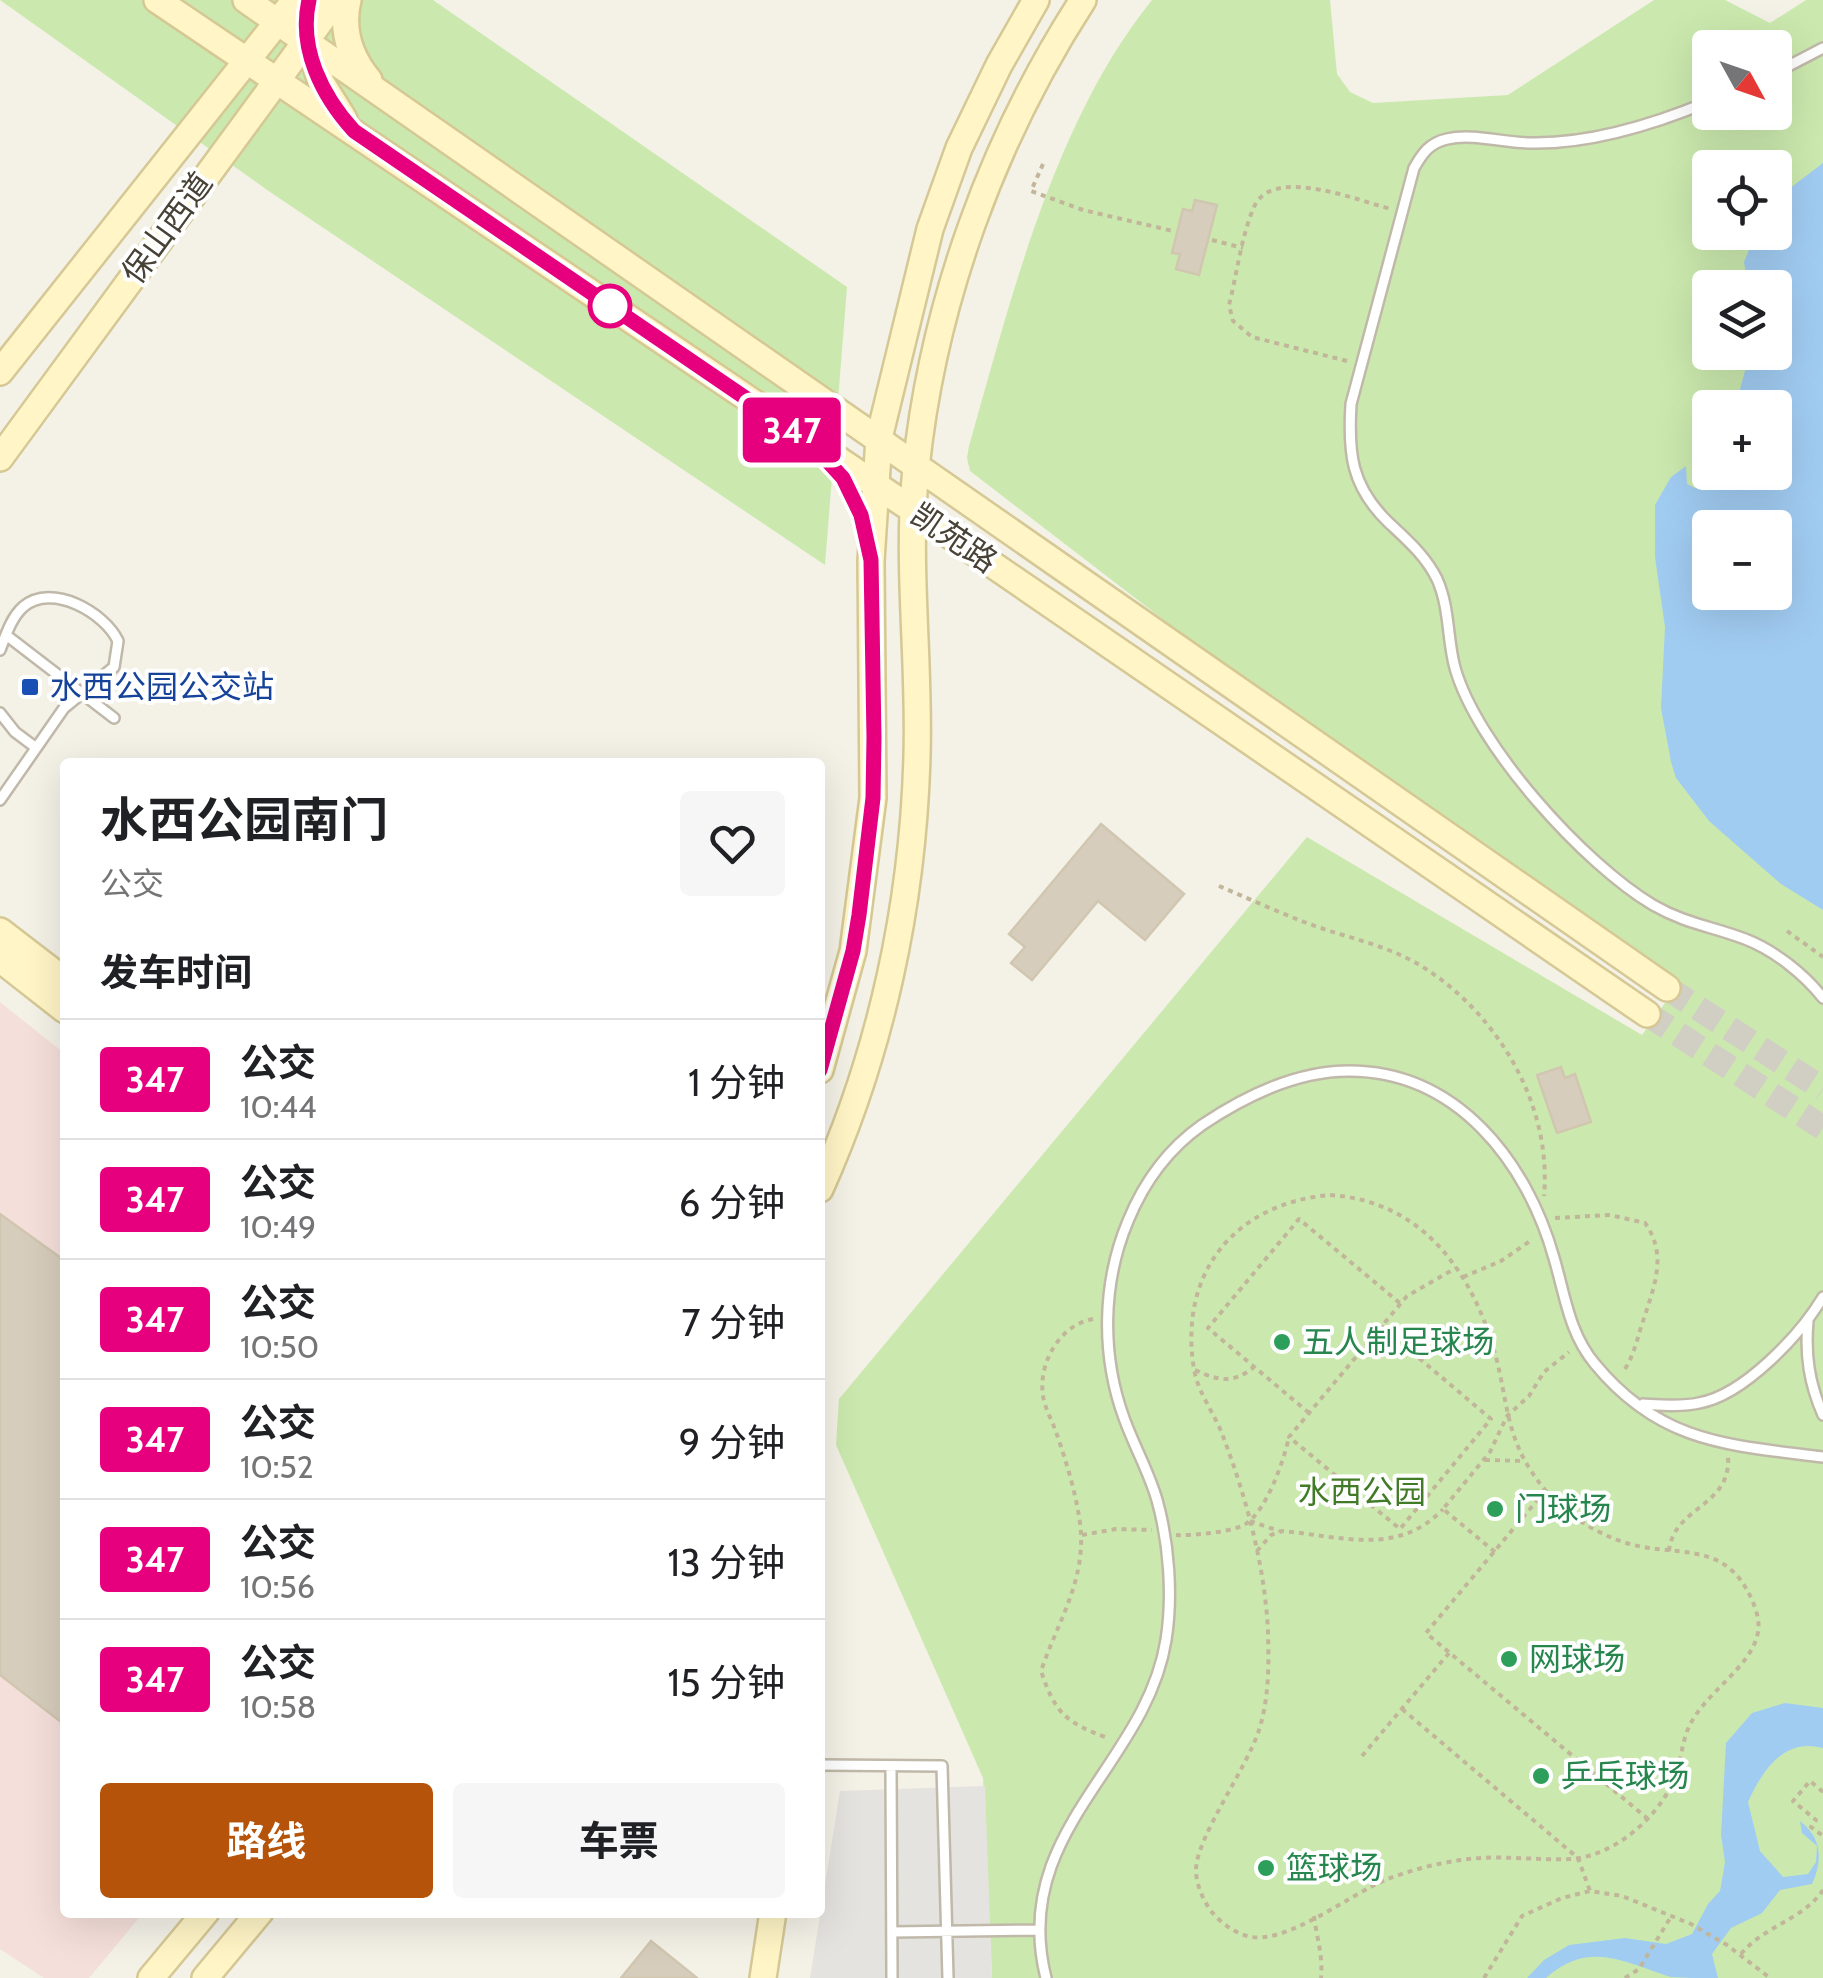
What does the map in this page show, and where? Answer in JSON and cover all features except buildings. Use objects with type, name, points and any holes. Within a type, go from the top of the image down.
[{"type":"main road","name":"凯苑路","points":[[157,0],[810,442],[879,482],[913,510],[1647,1014]]},
{"type":"main road","name":"凯苑路","points":[[246,0],[1667,988]]},
{"type":"main road","name":"保山西道","points":[[0,372],[295,0]]},
{"type":"main road","points":[[310,0],[306,40],[327,94],[354,131]]},
{"type":"main road","name":"保山西道","points":[[0,458],[336,0]]},
{"type":"main road","points":[[348,0],[349,45],[365,75],[383,95]]},
{"type":"main road","points":[[825,1052],[853,951],[873,798],[871,560],[879,438],[930,229],[959,148],[1036,0]]},
{"type":"main road","points":[[825,1177],[868,1064],[890,980],[904,902],[914,826],[917,755],[913,510],[916,464],[936,354],[978,206],[1036,79],[1082,0]]},
{"type":"main road","points":[[818,397],[879,482],[905,530],[911,560]]},
{"type":"main road","points":[[810,442],[857,501],[871,560]]},
{"type":"main road","points":[[0,931],[60,977]]},
{"type":"main road","points":[[0,960],[60,1006]]},
{"type":"main road","points":[[151,1978],[201,1918]]},
{"type":"main road","points":[[205,1978],[255,1918]]},
{"type":"main road","points":[[764,1978],[773,1918]]},
{"type":"main road","points":[[776,1978],[785,1918]]},
{"type":"lane","points":[[1792,64],[1823,48]]},
{"type":"lane","points":[[1692,107],[1621,131],[1576,139],[1535,143],[1449,138],[1424,150],[1414,168],[1351,404],[1348,444],[1364,495],[1409,540],[1438,581],[1448,614],[1455,669],[1492,742],[1552,816],[1631,890],[1700,927],[1750,937],[1799,973],[1823,998]]},
{"type":"lane","points":[[0,650],[13,619],[25,605],[39,598],[64,600],[104,622],[118,642],[114,667],[64,708],[0,800]]},
{"type":"lane","points":[[6,636],[114,718]]},
{"type":"lane","points":[[0,713],[14,732],[35,747]]},
{"type":"lane","points":[[1046,1978],[1039,1930],[1054,1856],[1074,1815],[1122,1743],[1156,1680],[1166,1642],[1170,1602],[1164,1533],[1156,1496],[1115,1386],[1107,1317],[1111,1277],[1134,1206],[1172,1150],[1222,1112],[1254,1094],[1317,1074],[1376,1072],[1405,1079],[1434,1093],[1472,1121],[1503,1152],[1531,1192],[1581,1344],[1614,1384],[1672,1426],[1727,1446],[1823,1457]]},
{"type":"lane","points":[[1640,1404],[1696,1404],[1713,1400],[1759,1368],[1808,1321],[1823,1297]]},
{"type":"lane","points":[[1808,1321],[1806,1360],[1823,1415]]},
{"type":"lane","points":[[825,1765],[942,1766],[948,1978]]},
{"type":"lane","points":[[891,1766],[892,1978]]},
{"type":"lane","points":[[892,1932],[1039,1930]]},
{"type":"path","points":[[1043,164],[1031,192],[1083,210],[1174,231]]},
{"type":"path","points":[[1362,364],[1272,344],[1240,330],[1233,321],[1229,305],[1255,204],[1278,186],[1305,188],[1402,211]]},
{"type":"path","points":[[1212,240],[1244,248]]},
{"type":"path","points":[[1219,886],[1305,923],[1400,955],[1426,969],[1472,1009],[1512,1060],[1537,1119],[1545,1158],[1542,1218],[1610,1215],[1644,1223],[1652,1232],[1658,1278],[1632,1360],[1614,1384]]},
{"type":"path","points":[[1788,931],[1823,957]]},
{"type":"path","points":[[1330,1195],[1364,1198],[1413,1222],[1444,1251],[1462,1278],[1490,1336],[1507,1416],[1525,1461],[1546,1490],[1562,1508],[1621,1541],[1709,1554],[1736,1573],[1758,1616],[1758,1632],[1742,1662],[1698,1707],[1684,1738],[1677,1774],[1662,1803],[1648,1819],[1602,1852],[1578,1858],[1481,1858],[1442,1863],[1386,1879],[1276,1934],[1261,1938],[1245,1936],[1216,1917],[1199,1887],[1196,1868],[1200,1850],[1250,1756],[1261,1726],[1268,1642],[1264,1580],[1222,1431],[1200,1391],[1194,1369],[1192,1311],[1207,1268],[1228,1239],[1259,1215],[1286,1202],[1330,1195]]},
{"type":"path","points":[[1309,1414],[1208,1328],[1299,1220],[1400,1304]]},
{"type":"path","points":[[1462,1278],[1502,1261],[1546,1231]]},
{"type":"path","points":[[1082,1535],[1116,1529],[1183,1536],[1250,1522],[1279,1472],[1290,1437],[1400,1304],[1456,1268]]},
{"type":"path","points":[[1107,1317],[1086,1320],[1068,1330],[1053,1346],[1042,1378],[1043,1399],[1058,1436],[1082,1535],[1072,1596],[1041,1671],[1058,1712],[1074,1724],[1122,1743]]},
{"type":"path","points":[[1290,1437],[1400,1528],[1480,1433],[1491,1419],[1382,1326]]},
{"type":"path","points":[[1250,1522],[1282,1531],[1397,1539],[1423,1528],[1444,1510],[1482,1462],[1507,1416],[1529,1396],[1544,1372],[1581,1344]]},
{"type":"path","points":[[1194,1369],[1221,1380],[1234,1380],[1254,1367]]},
{"type":"path","points":[[1669,1551],[1670,1538],[1680,1523],[1720,1490],[1729,1462],[1727,1446]]},
{"type":"path","points":[[1482,1462],[1525,1461]]},
{"type":"path","points":[[1546,1490],[1426,1633],[1648,1819]]},
{"type":"path","points":[[1444,1510],[1495,1552]]},
{"type":"path","points":[[1256,1550],[1270,1535],[1282,1531]]},
{"type":"path","points":[[1362,1756],[1450,1652]]},
{"type":"path","points":[[1402,1709],[1578,1858],[1590,1891]]},
{"type":"path","points":[[1823,1792],[1810,1781],[1793,1801],[1816,1820],[1811,1826],[1823,1836]]},
{"type":"path","points":[[1740,1955],[1762,1933],[1814,1903],[1823,1890]]},
{"type":"path","points":[[1484,1978],[1522,1916],[1562,1898],[1590,1891],[1622,1896],[1691,1924],[1770,1978]]},
{"type":"path","points":[[1625,1978],[1640,1968],[1672,1915]]},
{"type":"path","points":[[1314,1916],[1318,1942],[1324,1952],[1321,1978]]},
{"type":"shaded area","points":[[0,1002],[60,1050],[60,1918],[139,1918],[89,1978],[44,1978],[0,1949]]},
{"type":"shaded area","points":[[985,1786],[992,1978],[810,1978],[820,1918],[825,1918],[825,1884],[840,1791]]},
{"type":"green space","points":[[0,0],[433,0],[847,287],[825,565],[270,192]]},
{"type":"green space","name":"水西公园","points":[[1152,0],[1330,0],[1337,74],[1350,92],[1373,103],[1508,95],[1654,0],[1725,0],[1770,23],[1806,0],[1823,0],[1823,1978],[992,1978],[983,1778],[836,1445],[839,1399],[1307,837],[1642,1035],[1680,982],[1182,634],[970,471],[969,446],[1020,272],[1062,156],[1088,100]]},
{"type":"water","points":[[1823,163],[1823,910],[1781,884],[1709,821],[1676,778],[1661,708],[1665,627],[1655,557],[1655,505],[1671,477],[1686,466],[1687,484],[1692,490],[1792,490],[1792,390],[1740,390],[1745,370],[1792,370],[1792,270],[1745,270],[1749,250],[1792,250],[1792,187]]},
{"type":"water","points":[[1785,1703],[1823,1708],[1823,1748],[1797,1747],[1776,1759],[1748,1802],[1760,1851],[1783,1877],[1808,1874],[1816,1862],[1817,1846],[1818,1866],[1812,1884],[1780,1890],[1762,1913],[1731,1928],[1712,1954],[1718,1978],[1671,1977],[1623,1961],[1593,1957],[1562,1966],[1546,1978],[1527,1978],[1544,1960],[1569,1945],[1625,1938],[1666,1944],[1692,1934],[1720,1891],[1725,1862],[1721,1835],[1726,1743],[1752,1713]]},
{"type":"water","points":[[1800,1821],[1807,1828],[1817,1846],[1802,1833]]},
{"type":"tunnel","points":[[1667,988],[1823,1089]]},
{"type":"tunnel","points":[[1647,1014],[1823,1128]]},
{"type":"bus line","name":"347","points":[[309,0],[306,26],[311,57],[320,82],[354,131],[810,442],[857,501],[871,560],[873,798],[853,951],[825,1053]]},
{"type":"place","name":"水西公园公交站","points":[[30,687]]},
{"type":"place","name":"五人制足球场","points":[[1282,1342]]},
{"type":"place","name":"‌门球场‌","points":[[1495,1509]]},
{"type":"place","name":"网球场","points":[[1509,1659]]},
{"type":"place","name":"乒乓球场","points":[[1541,1776]]},
{"type":"place","name":"篮球场","points":[[1266,1868]]}]
